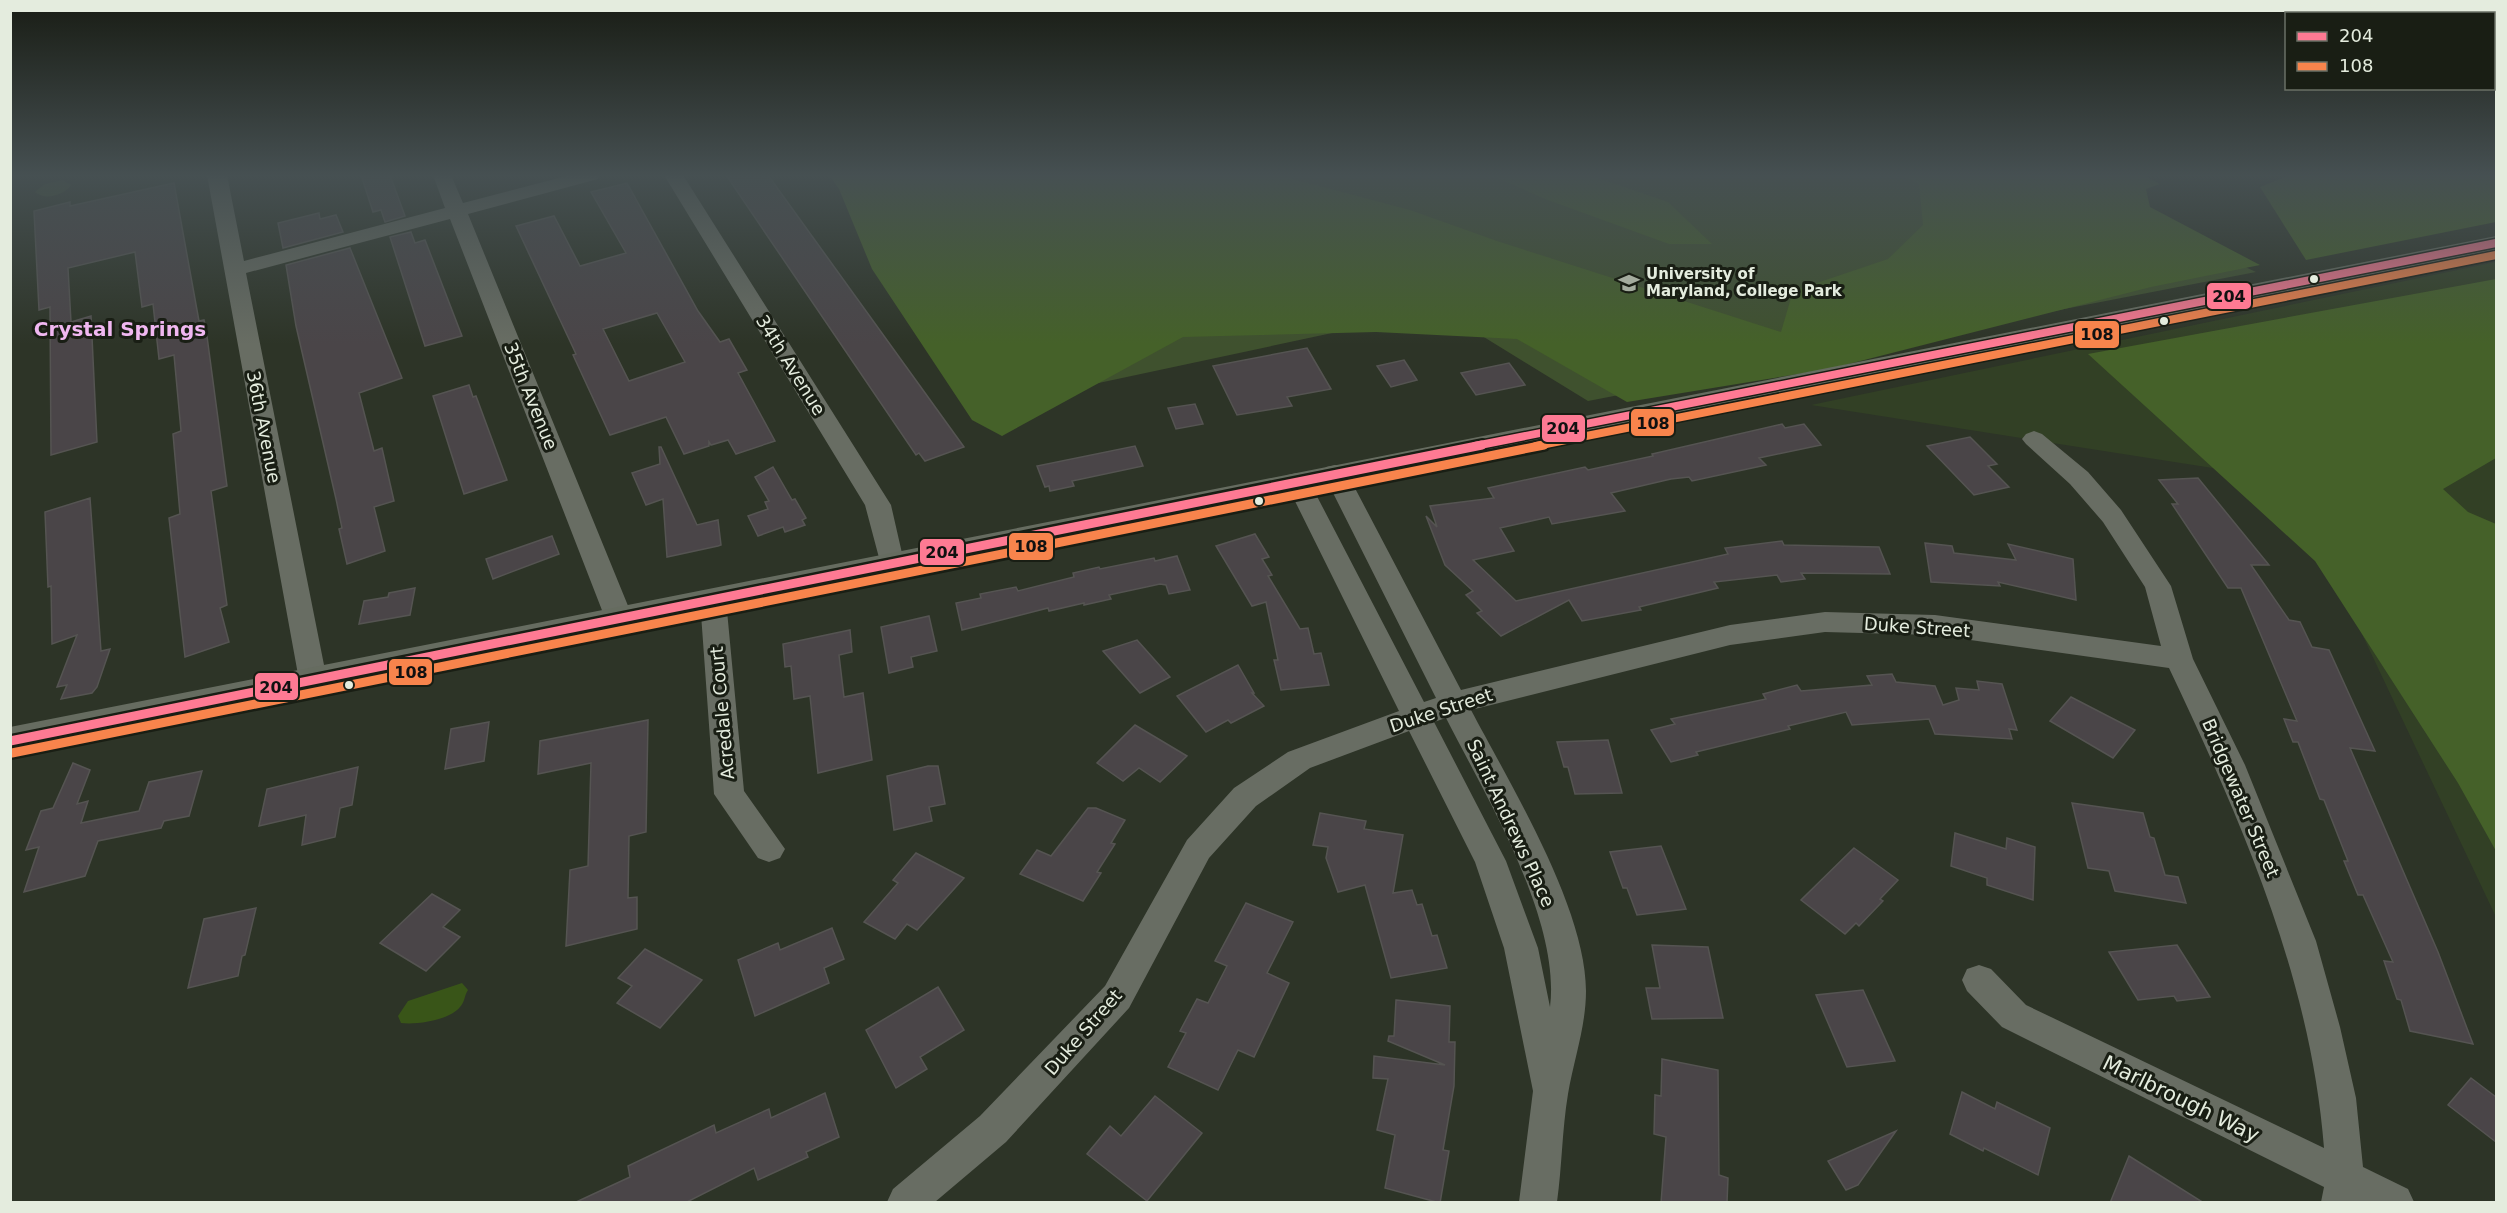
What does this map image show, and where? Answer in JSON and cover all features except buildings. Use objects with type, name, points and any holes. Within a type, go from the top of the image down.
[{"type":"street","name":"36th Avenue","points":[[228,232],[313,680]]},
{"type":"street","points":[[235,270],[379,232]]},
{"type":"street","name":"35th Avenue","points":[[465,232],[619,618]]},
{"type":"street","name":"34th Avenue","points":[[708,232],[878,504],[891,562]]},
{"type":"street","points":[[10,741],[1335,473],[2169,310],[2496,243]]},
{"type":"street","name":"Bridgewater Street","points":[[2034,439],[2079,478],[2112,516],[2158,586],[2179,660],[2230,765],[2299,942],[2323,1027],[2338,1098],[2342,1191]]},
{"type":"street","name":"Saint Andrews Place","points":[[1335,473],[1454,703],[1538,874],[1562,942],[1569,990],[1563,1041],[1550,1094],[1538,1203]]},
{"type":"street","name":"Saint Andrews Place","points":[[1297,481],[1490,861],[1521,948],[1550,1094]]},
{"type":"street","name":"Acredale Court","points":[[713,600],[729,794],[769,849]]},
{"type":"street","name":"Duke Street","points":[[906,1203],[993,1129],[1034,1088],[1117,997],[1198,849],[1245,797],[1299,760],[1454,703],[1730,635],[1825,622],[1935,625],[2179,660]]},
{"type":"street","name":"Marlbrough Way","points":[[1979,980],[2014,1016],[2342,1191],[2395,1203]]},
{"type":"shaded area","points":[[857,232],[1471,232],[1781,332],[1793,291],[1888,259],[1916,232],[2197,232],[2260,265],[2151,287],[1829,369],[1627,402],[1517,339],[1376,332],[1183,337],[1002,436],[972,420],[872,269]]},
{"type":"shaded area","points":[[893,232],[2170,232],[2256,272],[1588,401],[1440,310],[1019,400]]},
{"type":"shaded area","points":[[1635,232],[1699,232],[1712,244],[1669,244]]},
{"type":"shaded area","points":[[2288,232],[2448,232],[2306,260]]},
{"type":"shaded area","points":[[2496,262],[2496,917],[2289,480],[1811,405]]},
{"type":"shaded area","points":[[2496,279],[2496,458],[2443,489],[2468,512],[2496,524],[2496,851],[2458,783],[2315,561],[2088,354]]},
{"type":"shaded area","points":[[462,983],[468,990],[462,1005],[455,1012],[433,1021],[401,1023],[398,1016],[408,1001]]},
{"type":"transit line","name":"204","points":[[10,741],[891,562],[2496,243]]},
{"type":"transit line","name":"108","points":[[12,753],[893,574],[2496,255]]},
{"type":"place","name":"University of Maryland, College Park","points":[[1629,283]]},
{"type":"district","name":"Crystal Springs","points":[[120,329]]}]
